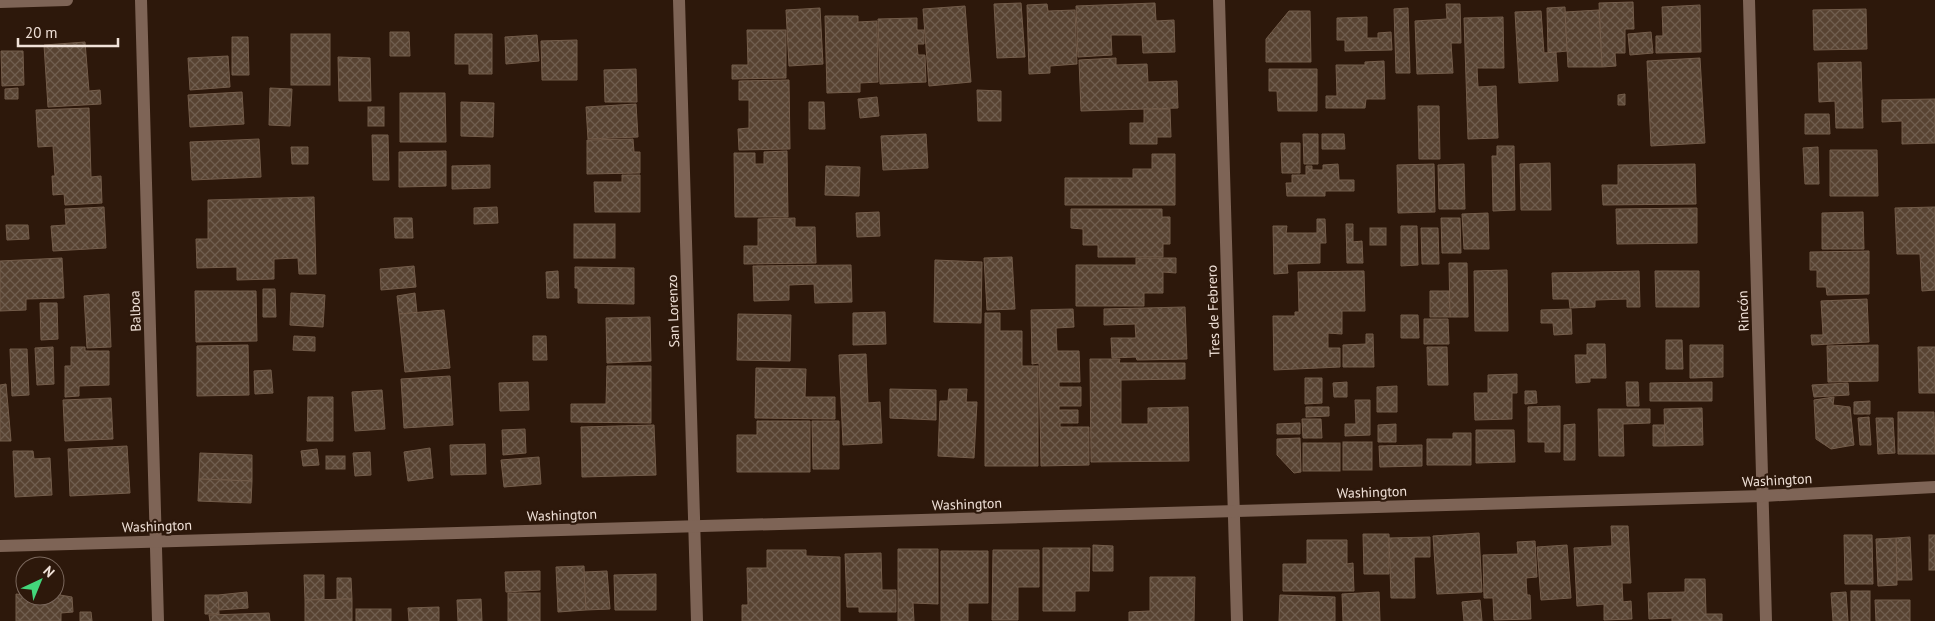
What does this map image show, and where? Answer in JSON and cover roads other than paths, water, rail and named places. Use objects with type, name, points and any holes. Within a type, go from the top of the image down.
[{"type":"street","points":[[0,2],[67,0]]},
{"type":"street","name":"Balboa","points":[[141,0],[158,621]]},
{"type":"street","name":"San Lorenzo","points":[[679,0],[697,621]]},
{"type":"street","name":"Tres de Febrero","points":[[1219,0],[1236,621]]},
{"type":"street","name":"Rincón","points":[[1748,0],[1766,621]]},
{"type":"street","name":"Washington","points":[[0,546],[1763,496],[1935,487]]}]
